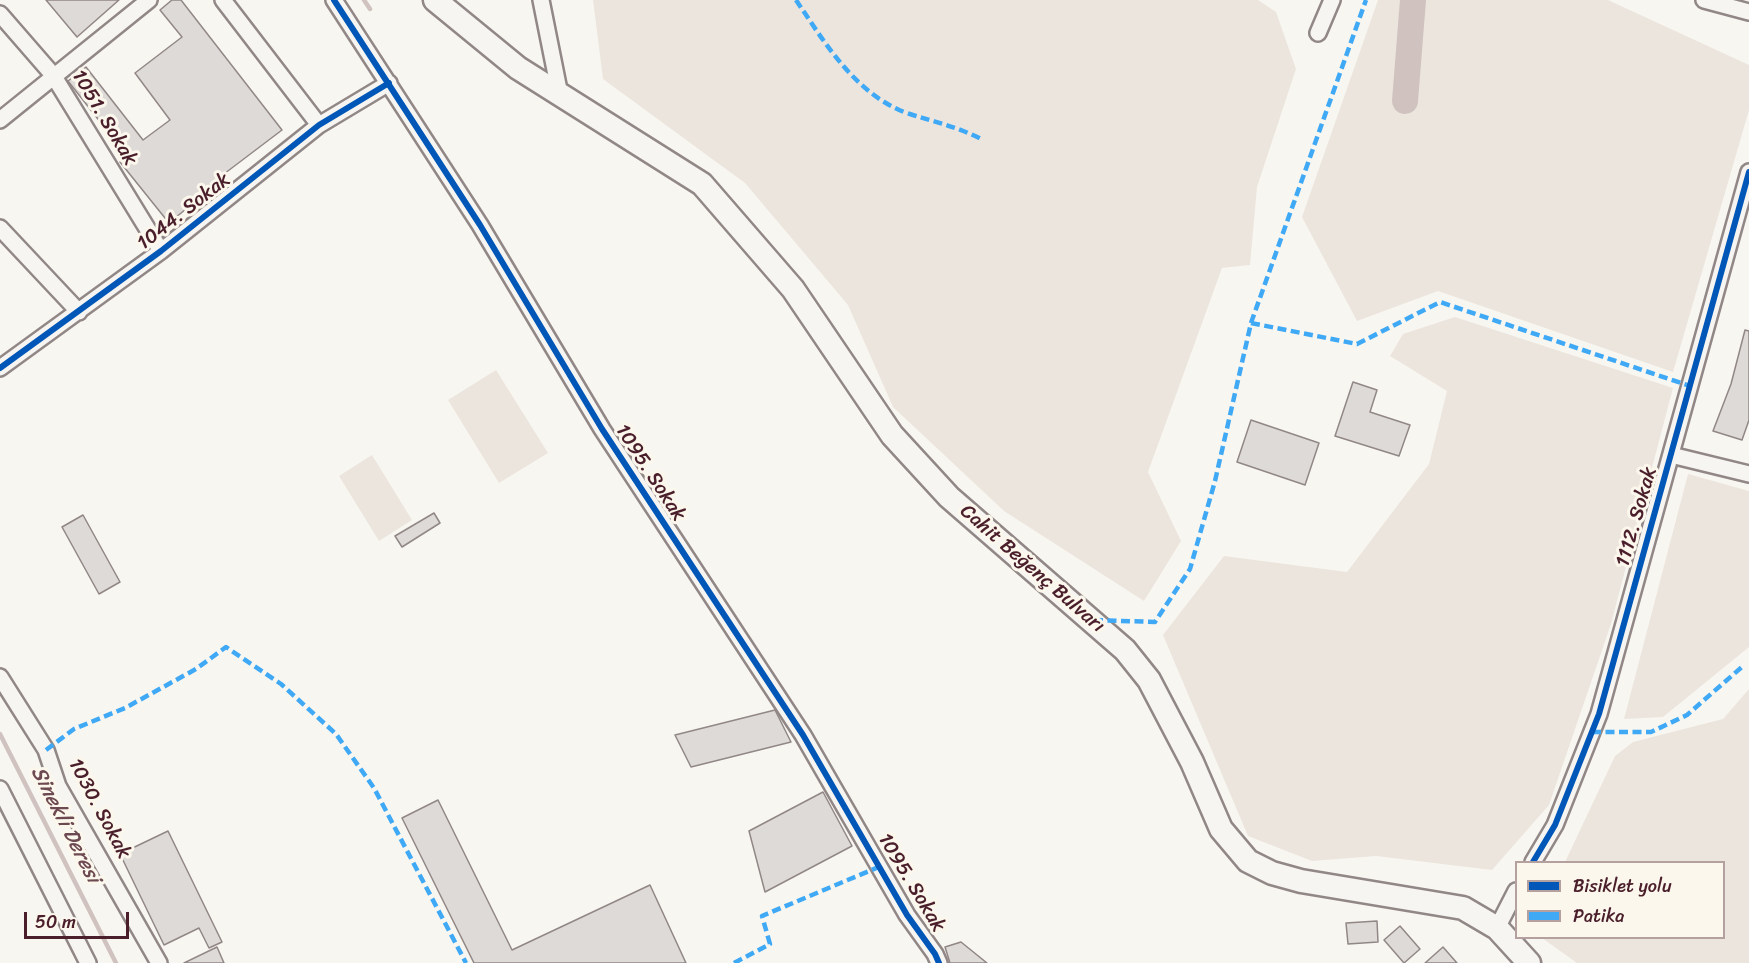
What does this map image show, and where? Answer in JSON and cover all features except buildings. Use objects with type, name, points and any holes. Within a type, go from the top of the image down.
[{"type":"main road","name":"Cahit Beğenç Bulvarı","points":[[435,0],[518,68],[702,184],[792,289],[892,435],[949,497],[1125,650],[1155,691],[1192,762],[1221,829],[1248,861],[1272,873],[1301,881],[1463,908],[1497,928],[1529,963]]},
{"type":"main road","name":"Cahit Beğenç Bulvarı","points":[[454,0],[560,95]]},
{"type":"street","points":[[0,120],[53,75],[149,0]]},
{"type":"street","points":[[223,0],[319,125]]},
{"type":"street","name":"1095. Sokak","points":[[334,0],[480,225],[602,429],[803,735],[907,915],[939,963]]},
{"type":"street","points":[[541,0],[560,95]]},
{"type":"street","points":[[1318,33],[1332,0]]},
{"type":"street","points":[[1704,0],[1749,12]]},
{"type":"street","name":"1051. Sokak","points":[[0,14],[53,75],[161,251]]},
{"type":"street","name":"1044. Sokak","points":[[0,368],[161,251],[319,125],[389,83]]},
{"type":"street","name":"1112. Sokak","points":[[1534,861],[1555,825],[1599,714],[1749,172]]},
{"type":"street","points":[[0,228],[79,312]]},
{"type":"street","points":[[1671,455],[1749,474]]},
{"type":"street","name":"1030. Sokak","points":[[0,677],[46,750],[58,786],[159,963]]},
{"type":"street","points":[[0,789],[88,963]]},
{"type":"street","points":[[1497,928],[1515,893]]},
{"type":"shaded area","points":[[593,0],[1258,0],[1276,12],[1296,69],[1257,187],[1250,265],[1222,268],[1148,472],[1181,541],[1144,601],[1004,511],[893,407],[848,305],[745,183],[603,79]]},
{"type":"shaded area","points":[[1378,0],[1608,0],[1749,65],[1749,110],[1673,372],[1438,291],[1357,321],[1302,217]]},
{"type":"shaded area","points":[[1455,317],[1673,388],[1611,624],[1549,805],[1492,870],[1376,856],[1312,861],[1248,836],[1163,635],[1224,556],[1347,572],[1429,464],[1447,391],[1390,356],[1403,334]]},
{"type":"shaded area","points":[[496,370],[548,453],[499,483],[448,400]]},
{"type":"shaded area","points":[[372,455],[412,520],[379,541],[339,476]]},
{"type":"shaded area","points":[[1688,474],[1749,491],[1749,647],[1663,717],[1624,719]]},
{"type":"shaded area","points":[[1749,689],[1749,963],[1577,963],[1543,939],[1725,939],[1725,861],[1565,861],[1615,756],[1633,742],[1723,719]]},
{"type":"waterway","points":[[364,0],[370,9]]},
{"type":"waterway","points":[[1405,101],[1413,0]]},
{"type":"waterway","name":"Sinekli Deresi","points":[[0,734],[116,963]]},
{"type":"marked path","points":[[796,0],[842,65],[870,92],[904,112],[953,127],[983,140]]},
{"type":"marked path","points":[[1094,620],[1155,622],[1190,569],[1215,481],[1251,323],[1366,0]]},
{"type":"marked path","points":[[1251,323],[1357,344],[1440,302],[1690,386]]},
{"type":"marked path","points":[[46,750],[74,729],[125,708],[196,669],[226,647],[281,684],[336,734],[374,788],[466,963]]},
{"type":"marked path","points":[[1592,732],[1651,732],[1687,715],[1743,666]]},
{"type":"marked path","points":[[734,963],[770,944],[762,916],[881,866]]},
{"type":"cycle path","points":[[334,0],[480,225],[602,429],[803,735],[907,915],[939,963]]},
{"type":"cycle path","points":[[0,368],[161,251],[319,125],[389,83]]},
{"type":"cycle path","points":[[1534,861],[1555,825],[1599,714],[1749,172]]}]
